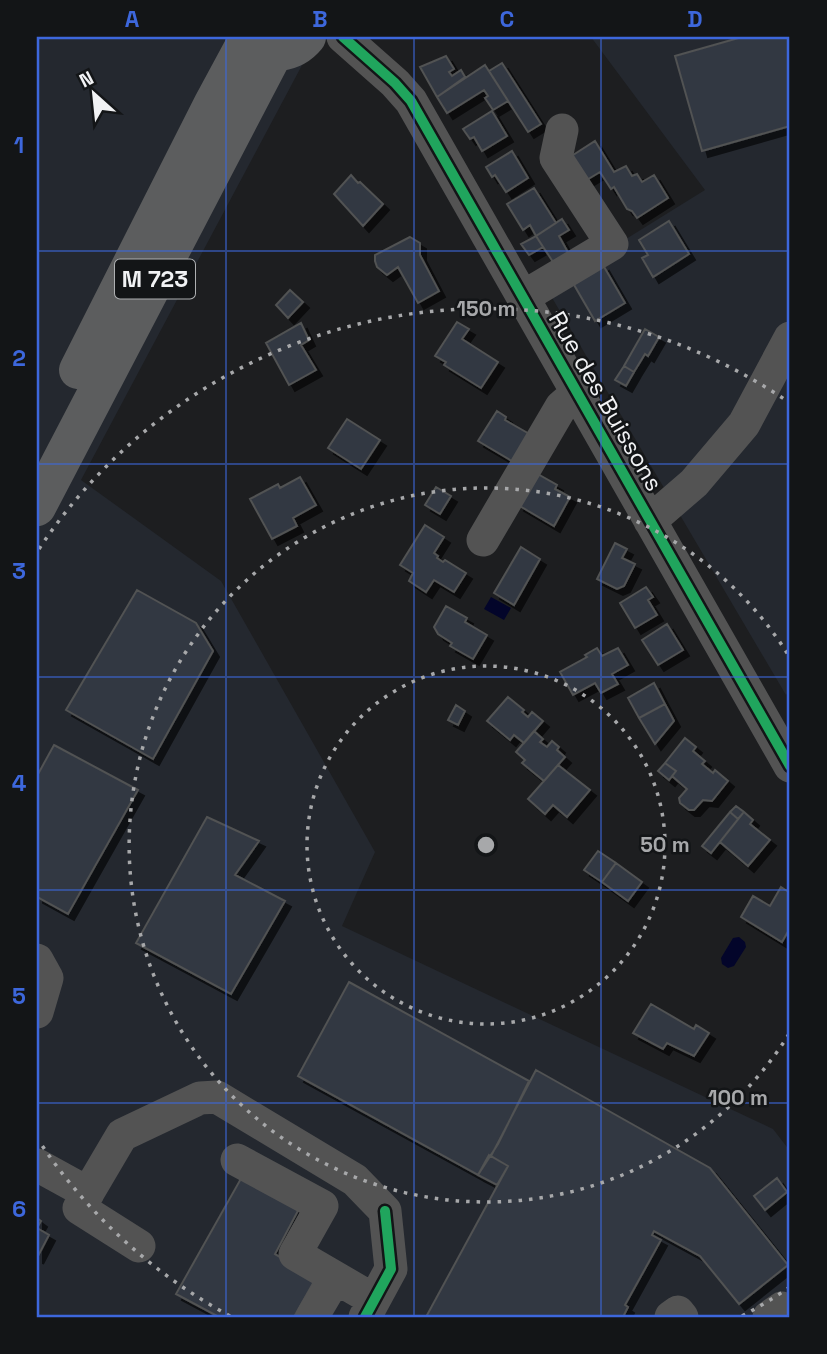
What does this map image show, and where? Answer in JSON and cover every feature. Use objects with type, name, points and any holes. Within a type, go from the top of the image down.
[{"type":"main road","name":"M 723","points":[[37,452],[212,105],[274,42]]},
{"type":"main road","name":"M 723","points":[[37,507],[274,42]]},
{"type":"street","name":"Rue des Buissons","points":[[343,37],[395,83],[411,101],[790,766]]},
{"type":"street","name":"Rue des Buissons","points":[[274,42],[395,83]]},
{"type":"street","points":[[523,297],[612,244],[556,158],[562,130]]},
{"type":"street","points":[[650,521],[694,483],[744,424],[790,338]]},
{"type":"street","points":[[483,540],[561,407],[577,393]]},
{"type":"street","points":[[37,960],[47,978],[37,1012]]},
{"type":"street","points":[[139,1246],[79,1208],[122,1135],[200,1098],[217,1097],[355,1180],[385,1211],[391,1269],[369,1309],[335,1278],[295,1254],[322,1206],[237,1160]]},
{"type":"street","points":[[37,1165],[88,1193]]},
{"type":"street","points":[[312,1317],[335,1278]]},
{"type":"street","points":[[769,1317],[782,1308],[787,1317]]},
{"type":"street","points":[[671,1317],[678,1312],[682,1317]]},
{"type":"shaded area","points":[[37,37],[317,37],[81,480],[221,581],[375,852],[342,926],[773,1129],[790,1151],[790,1317],[37,1317]]},
{"type":"shaded area","points":[[591,37],[790,37],[790,689],[786,695],[551,296],[626,239],[705,190]]},
{"type":"water","points":[[491,597],[511,608],[504,620],[484,609]]},
{"type":"water","points":[[739,937],[746,947],[734,966],[728,968],[722,964],[721,958],[733,938]]},
{"type":"building","points":[[742,37],[790,37],[790,126],[702,151],[675,56]]},
{"type":"building","points":[[446,56],[454,69],[449,72],[452,76],[461,70],[465,77],[437,97],[420,67]]},
{"type":"building","points":[[502,63],[541,124],[528,132],[489,71]]},
{"type":"building","points":[[485,65],[508,101],[493,110],[485,98],[488,96],[484,90],[447,113],[437,97]]},
{"type":"building","points":[[492,111],[507,136],[482,151],[474,137],[470,139],[463,129]]},
{"type":"building","points":[[595,141],[614,172],[626,166],[632,176],[637,174],[642,182],[654,175],[668,198],[637,218],[627,209],[614,187],[611,189],[600,172],[585,181],[570,157]]},
{"type":"building","points":[[512,151],[528,178],[506,192],[486,167]]},
{"type":"building","points":[[351,175],[383,204],[363,226],[334,194]]},
{"type":"building","points":[[534,188],[556,223],[536,236],[530,225],[523,230],[507,204]]},
{"type":"building","points":[[562,219],[569,230],[559,236],[570,256],[555,265],[536,236]]},
{"type":"building","points":[[669,221],[689,254],[653,277],[642,258],[648,255],[639,240]]},
{"type":"building","points":[[536,236],[543,247],[529,255],[521,244]]},
{"type":"building","points":[[410,237],[420,243],[420,255],[439,291],[418,303],[398,267],[387,275],[377,267],[375,261],[375,255]]},
{"type":"building","points":[[603,265],[625,303],[595,321],[573,283]]},
{"type":"building","points":[[290,290],[303,302],[288,318],[276,305]]},
{"type":"building","points":[[457,322],[469,329],[462,339],[498,362],[481,388],[444,365],[446,362],[435,356]]},
{"type":"building","points":[[301,323],[309,340],[301,345],[316,370],[289,385],[266,343]]},
{"type":"building","points":[[645,329],[659,337],[634,372],[624,366]]},
{"type":"building","points":[[624,366],[634,372],[626,386],[615,380]]},
{"type":"building","points":[[497,411],[506,417],[505,420],[533,436],[517,464],[478,441]]},
{"type":"building","points":[[347,419],[380,440],[361,469],[328,448]]},
{"type":"building","points":[[536,473],[557,485],[555,489],[570,497],[554,526],[518,505]]},
{"type":"building","points":[[300,477],[316,505],[293,518],[297,526],[272,539],[250,499],[278,484],[280,488]]},
{"type":"building","points":[[436,487],[451,496],[440,514],[425,505]]},
{"type":"building","points":[[425,525],[444,537],[434,553],[437,558],[466,573],[454,592],[434,580],[426,592],[409,581],[413,573],[400,565]]},
{"type":"building","points":[[615,543],[627,549],[622,558],[635,564],[624,586],[617,589],[597,579]]},
{"type":"building","points":[[521,547],[540,559],[514,605],[494,593]]},
{"type":"building","points":[[646,587],[653,597],[648,600],[657,615],[635,628],[620,603]]},
{"type":"building","points":[[137,590],[196,623],[213,651],[153,759],[66,710]]},
{"type":"building","points":[[446,606],[467,618],[465,622],[487,635],[473,659],[450,646],[452,643],[438,634],[434,627]]},
{"type":"building","points":[[667,624],[683,650],[658,665],[642,640]]},
{"type":"building","points":[[597,648],[602,656],[618,648],[628,665],[612,674],[618,684],[601,693],[595,683],[573,695],[560,672],[587,657],[585,655]]},
{"type":"building","points":[[654,683],[665,704],[639,718],[628,698]]},
{"type":"building","points":[[508,697],[524,710],[522,712],[528,717],[532,712],[543,721],[524,743],[514,735],[510,740],[487,721]]},
{"type":"building","points":[[665,704],[674,721],[655,744],[639,718]]},
{"type":"building","points":[[456,705],[465,711],[458,725],[448,720]]},
{"type":"building","points":[[534,731],[543,739],[540,742],[547,747],[552,741],[565,757],[544,781],[522,763],[525,760],[516,752]]},
{"type":"building","points":[[685,738],[696,747],[693,751],[705,761],[702,764],[728,781],[712,801],[703,800],[694,810],[689,810],[680,803],[679,798],[687,789],[672,776],[676,771],[665,763]]},
{"type":"building","points":[[54,745],[138,790],[68,914],[37,897],[37,776]]},
{"type":"building","points":[[665,763],[676,771],[669,780],[658,771]]},
{"type":"building","points":[[558,765],[590,790],[567,817],[553,805],[545,814],[528,799]]},
{"type":"building","points":[[736,806],[744,812],[738,819],[730,812]]},
{"type":"building","points":[[730,812],[738,819],[711,853],[702,846]]},
{"type":"building","points":[[744,812],[753,820],[750,824],[770,840],[748,866],[720,842]]},
{"type":"building","points":[[207,817],[259,841],[235,875],[285,901],[231,994],[136,943]]},
{"type":"building","points":[[598,851],[616,863],[602,882],[584,870]]},
{"type":"building","points":[[616,863],[642,882],[628,901],[602,882]]},
{"type":"building","points":[[781,887],[790,893],[790,928],[782,942],[741,917],[753,896],[770,906]]},
{"type":"building","points":[[349,982],[529,1081],[498,1144],[478,1175],[298,1076]]},
{"type":"building","points":[[651,1004],[694,1029],[696,1025],[709,1033],[694,1056],[667,1043],[663,1049],[633,1033]]},
{"type":"building","points":[[536,1070],[710,1168],[788,1265],[739,1304],[700,1256],[654,1231],[652,1235],[661,1240],[625,1305],[628,1307],[623,1317],[426,1317],[508,1166],[491,1156]]},
{"type":"building","points":[[489,1155],[508,1166],[497,1185],[478,1175]]},
{"type":"building","points":[[243,1175],[300,1207],[275,1254],[316,1278],[294,1317],[219,1317],[176,1294]]},
{"type":"building","points":[[777,1178],[787,1192],[765,1210],[754,1196]]},
{"type":"building","points":[[37,1228],[49,1235],[37,1258]]},
{"type":"cycle path","points":[[343,37],[395,83],[411,101],[790,766]]},
{"type":"cycle path","points":[[365,1317],[391,1269],[385,1211]]}]
